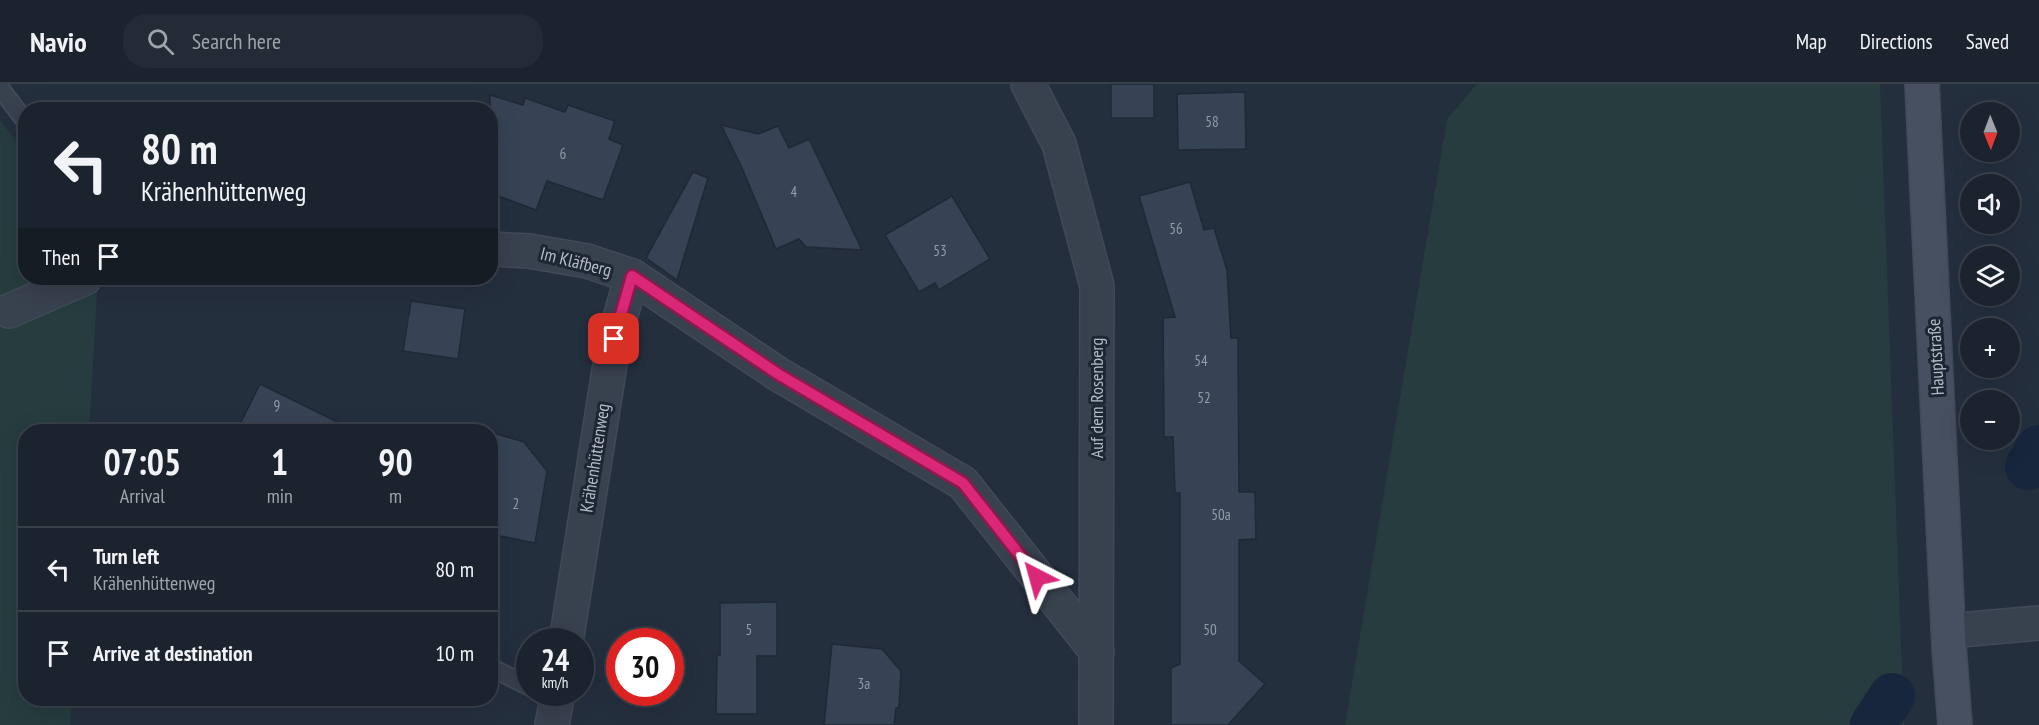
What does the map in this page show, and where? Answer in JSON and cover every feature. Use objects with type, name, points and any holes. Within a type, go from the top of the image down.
[{"type":"main road","name":"Hauptstraße","points":[[1922,84],[1948,631],[1955,725]]},
{"type":"street","name":"Auf dem Rosenberg","points":[[1028,84],[1059,144],[1097,286],[1096,725]]},
{"type":"street","name":"Im Kläfberg","points":[[498,249],[529,251],[587,261],[632,276],[778,374],[963,483],[1097,652]]},
{"type":"street","name":"Krähenhüttenweg","points":[[568,628],[614,339],[632,276]]},
{"type":"street","points":[[9,311],[69,285]]},
{"type":"street","points":[[1948,631],[2039,623]]},
{"type":"lane","points":[[0,87],[18,111]]},
{"type":"lane","points":[[498,672],[516,682]]},
{"type":"green space","points":[[1477,84],[1880,84],[1904,725],[1345,725],[1447,119]]},
{"type":"green space","points":[[0,120],[18,144],[18,285],[98,285],[89,424],[18,424],[18,706],[71,706],[70,725],[0,725]]},
{"type":"building","points":[[1111,84],[1154,84],[1154,118],[1111,118]]},
{"type":"building","points":[[1245,92],[1246,149],[1178,150],[1177,94]]},
{"type":"building","points":[[490,95],[523,105],[525,98],[565,112],[568,105],[615,121],[609,139],[623,145],[603,200],[547,181],[536,210],[498,196],[498,102],[490,102]]},
{"type":"building","points":[[721,125],[758,134],[778,126],[789,148],[809,139],[862,250],[806,247],[799,239],[776,249]]},
{"type":"building","points":[[693,172],[708,178],[677,280],[646,258]]},
{"type":"building","points":[[1190,182],[1204,230],[1214,228],[1227,270],[1231,338],[1238,338],[1239,492],[1255,492],[1256,539],[1239,540],[1239,661],[1265,684],[1228,725],[1171,725],[1171,668],[1180,664],[1180,493],[1175,493],[1173,437],[1164,437],[1163,318],[1175,317],[1139,196]]},
{"type":"building","points":[[952,196],[990,259],[939,290],[935,283],[919,292],[885,235]]},
{"type":"building","points":[[411,301],[465,309],[458,359],[403,351]]},
{"type":"building","points":[[260,384],[342,424],[240,424]]},
{"type":"building","points":[[498,434],[524,442],[547,471],[535,543],[498,536]]},
{"type":"building","points":[[777,602],[777,656],[757,656],[757,714],[716,714],[717,655],[720,655],[720,603]]},
{"type":"building","points":[[832,644],[882,649],[901,671],[899,708],[896,708],[894,725],[824,725]]},
{"type":"waterway","points":[[2028,467],[2039,448]]},
{"type":"waterway","points":[[1873,725],[1892,696]]},
{"type":"route","points":[[614,339],[632,276],[778,374],[963,483],[1037,577]]}]
